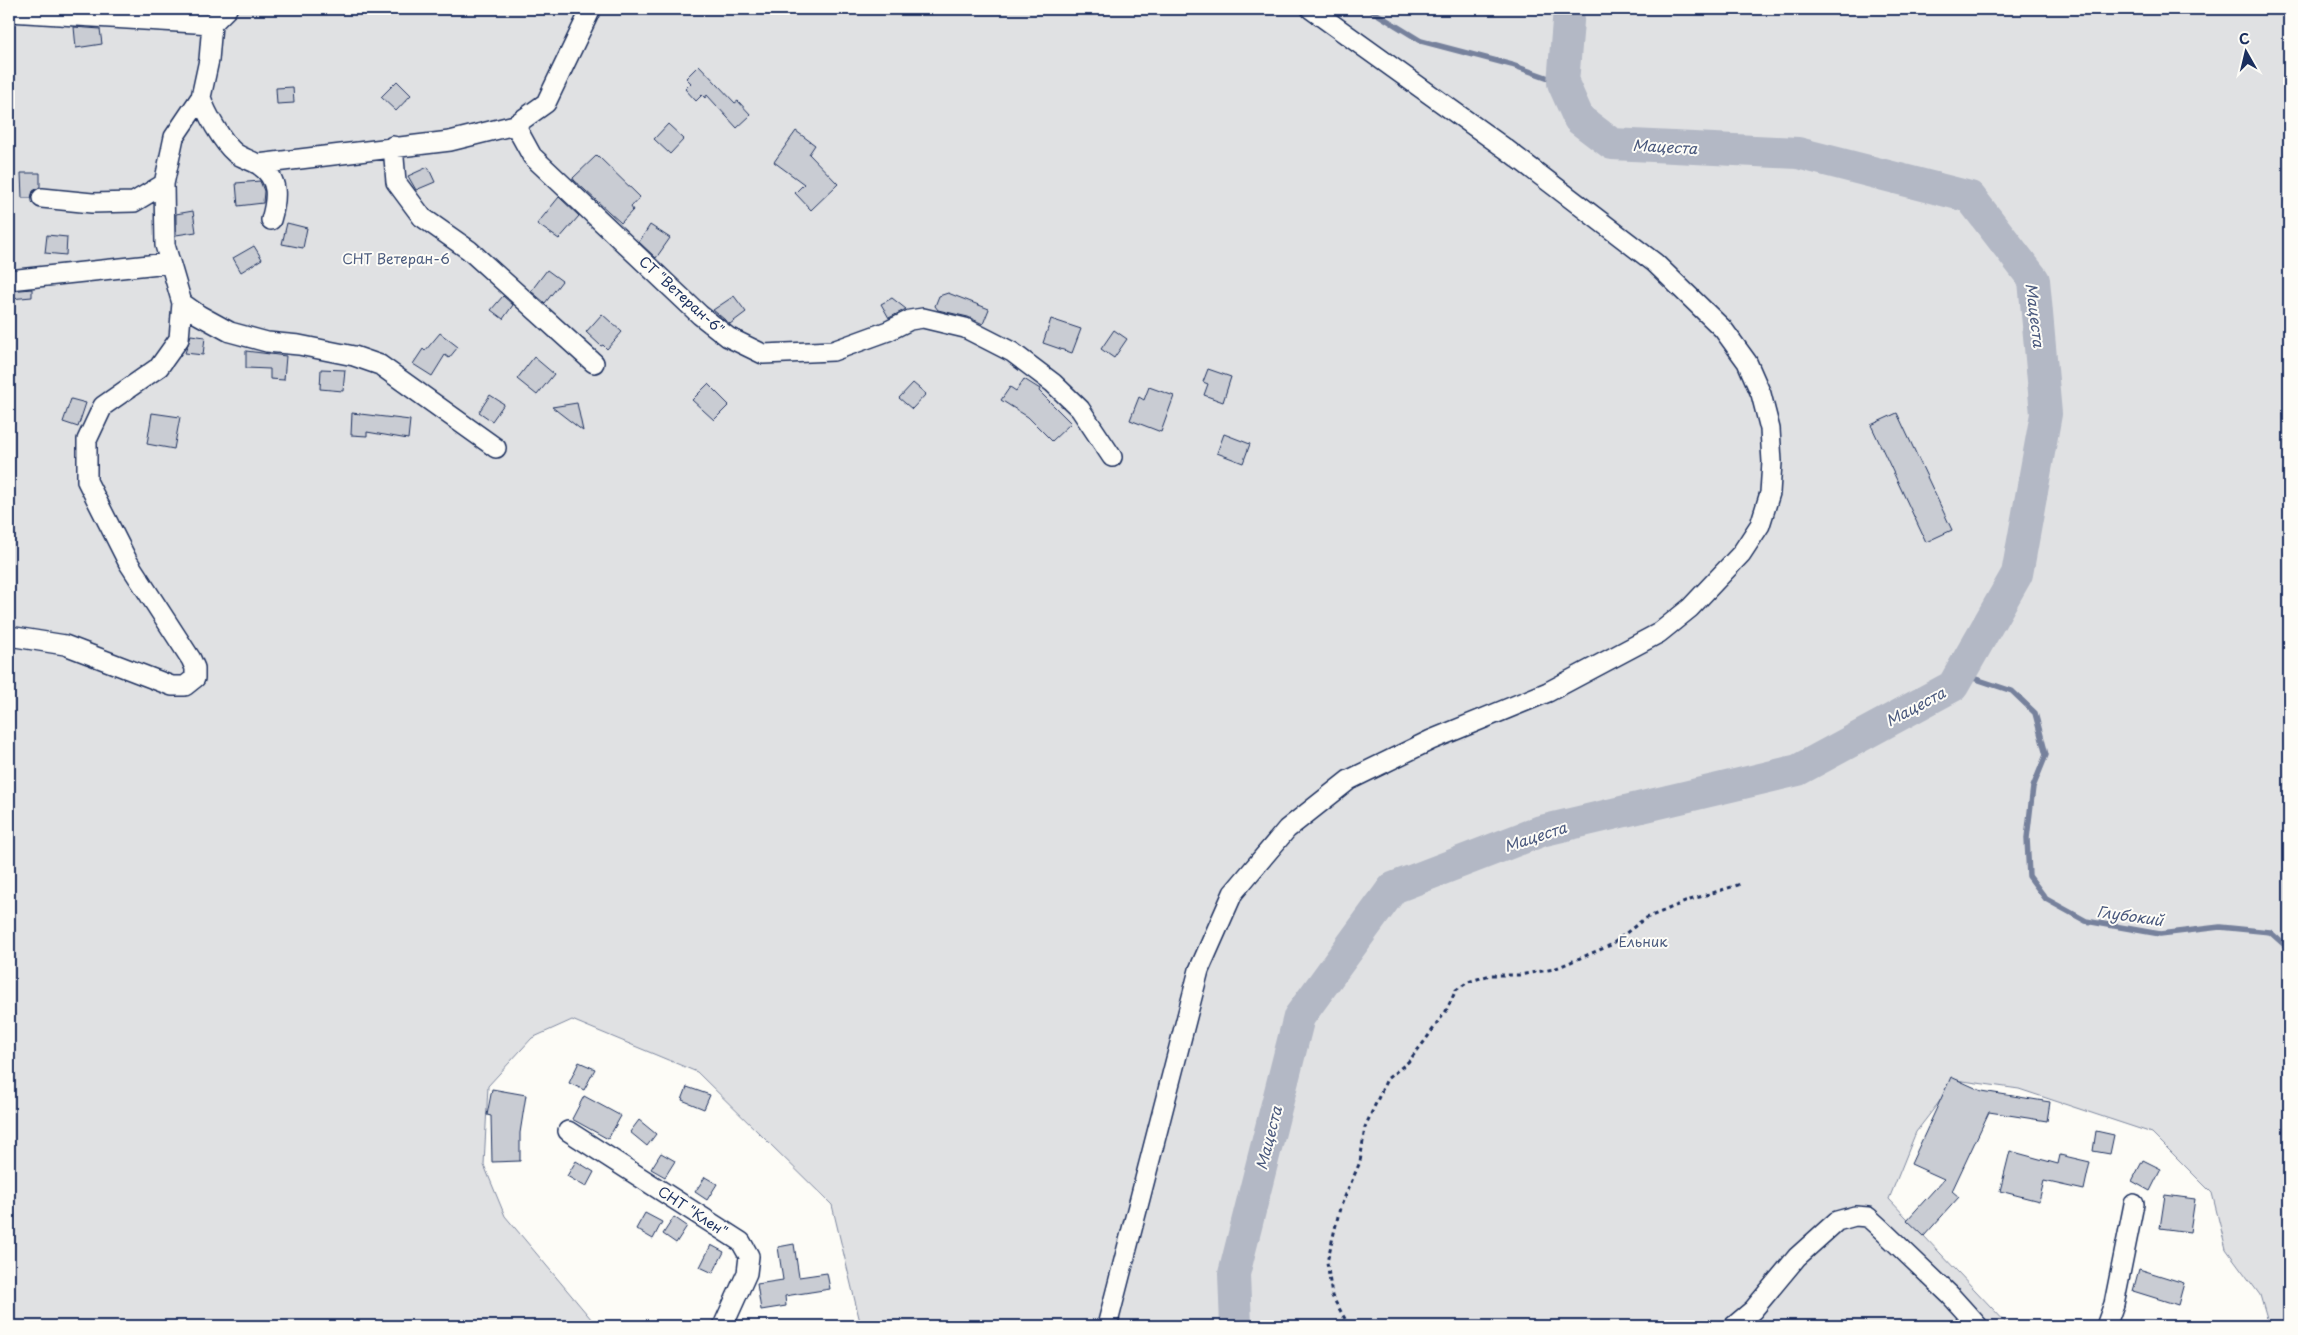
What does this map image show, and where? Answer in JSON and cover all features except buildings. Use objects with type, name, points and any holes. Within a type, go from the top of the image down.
[{"type":"street","points":[[9,636],[66,646],[172,686],[186,686],[195,678],[195,668],[191,659],[128,562],[87,481],[87,440],[103,406],[159,367],[179,339],[182,303],[168,263],[163,220],[164,184],[174,137],[201,97],[209,60],[212,24],[227,9]]},
{"type":"street","points":[[258,164],[352,154],[393,146],[450,141],[514,125],[546,103],[591,9]]},
{"type":"street","points":[[1107,1326],[1199,970],[1233,893],[1287,829],[1349,780],[1431,740],[1548,692],[1659,633],[1690,608],[1741,554],[1760,525],[1770,493],[1771,438],[1761,394],[1747,362],[1723,329],[1655,263],[1506,149],[1311,9]]},
{"type":"street","points":[[9,12],[212,24]]},
{"type":"street","points":[[201,97],[206,112],[233,151],[258,164],[266,171],[274,185],[277,198],[271,220]]},
{"type":"street","name":"СТ \"Ветеран-6\"","points":[[514,125],[532,156],[700,315],[728,337],[763,354],[790,353],[833,351],[910,320],[923,318],[965,328],[1012,352],[1053,383],[1080,409],[1112,457]]},
{"type":"street","points":[[393,146],[396,182],[422,217],[469,250],[594,363]]},
{"type":"street","points":[[42,198],[92,203],[134,202],[164,184]]},
{"type":"street","points":[[9,280],[168,263]]},
{"type":"street","points":[[182,303],[230,332],[267,342],[299,345],[354,356],[380,365],[496,448]]},
{"type":"street","name":"СНТ \"Клен\"","points":[[568,1131],[741,1242],[749,1256],[747,1273],[723,1326]]},
{"type":"street","points":[[2106,1326],[2114,1304],[2134,1204]]},
{"type":"street","points":[[1734,1326],[1753,1310],[1797,1257],[1837,1221],[1855,1216],[1868,1217],[1881,1228],[1950,1295],[1978,1326]]},
{"type":"path","points":[[1349,1326],[1332,1296],[1327,1262],[1340,1208],[1360,1162],[1365,1127],[1387,1079],[1408,1062],[1424,1042],[1446,1011],[1456,990],[1468,982],[1490,975],[1519,974],[1554,969],[1611,945],[1644,919],[1690,900],[1741,884]]},
{"type":"green space","points":[[9,9],[2289,9],[2289,1326],[2269,1326],[2260,1295],[2226,1249],[2212,1193],[2152,1133],[2019,1089],[1956,1080],[1916,1132],[1889,1199],[2009,1326],[861,1326],[832,1205],[697,1072],[572,1020],[532,1038],[488,1086],[484,1165],[505,1216],[597,1326],[9,1326]]},
{"type":"waterway","points":[[1369,9],[1421,41],[1512,65],[1563,83]]},
{"type":"waterway","name":"Мацеста","points":[[1236,1326],[1234,1274],[1299,1017],[1393,888],[1541,831],[1798,770],[1953,686],[2017,574],[2046,414],[2034,280],[1970,197],[1798,153],[1612,144],[1579,119],[1563,83],[1569,9]]},
{"type":"waterway","name":"Глубокий","points":[[1953,686],[1973,678],[2012,691],[2035,713],[2046,755],[2033,787],[2027,838],[2029,876],[2046,899],[2086,921],[2160,934],[2220,927],[2270,932],[2289,949]]},
{"type":"park label","name":"СНТ Ветеран-6","points":[[396,258]]},
{"type":"park label","name":"Ельник","points":[[1643,941]]}]
